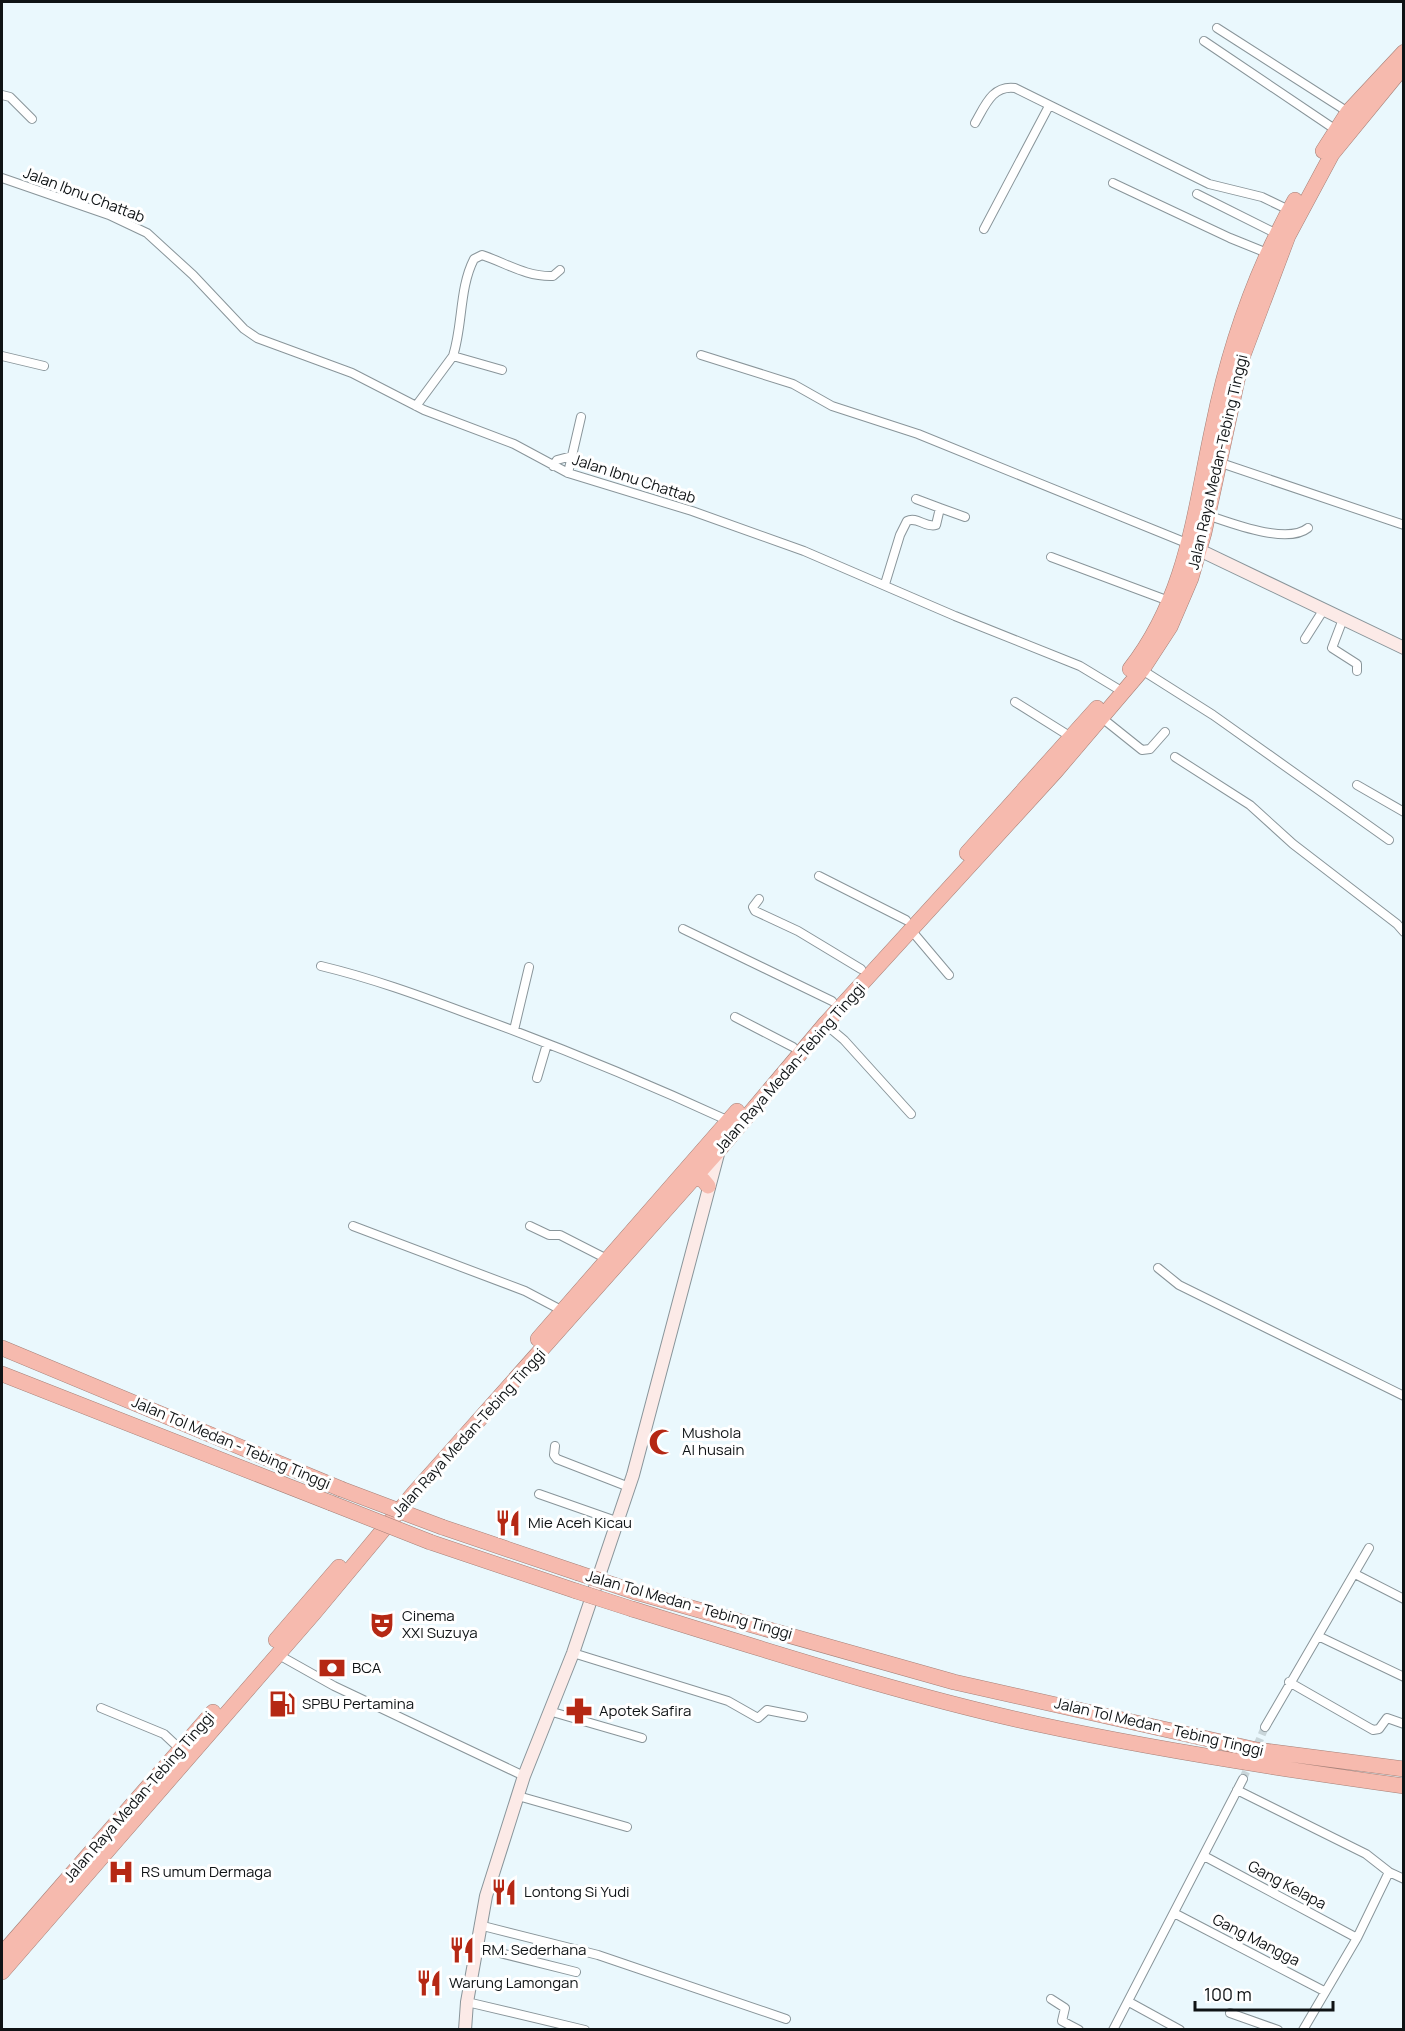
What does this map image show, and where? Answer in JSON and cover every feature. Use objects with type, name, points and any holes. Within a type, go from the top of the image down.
[{"type":"highway","name":"Jalan Raya Medan-Tebing Tinggi","points":[[2,1954],[607,1259],[714,1147],[825,1024],[1071,737],[1142,670],[1156,651],[1181,604],[1194,547],[1213,424],[1234,343],[1247,302],[1267,253],[1289,210],[1348,112],[1404,52]]},
{"type":"highway","name":"Jalan Raya Medan-Tebing Tinggi","points":[[2,1972],[413,1494],[702,1182],[714,1147],[729,1121],[832,1001],[1056,771],[1102,718],[1153,634],[1208,515],[1217,462],[1242,358],[1300,209],[1332,154],[1404,66]]},
{"type":"highway","name":"Jalan Tol Medan - Tebing Tinggi","points":[[2,1348],[340,1488],[442,1527],[635,1592],[954,1682],[1257,1750],[1404,1769]]},
{"type":"highway","name":"Jalan Tol Medan - Tebing Tinggi","points":[[2,1374],[430,1542],[576,1591],[834,1672],[1036,1724],[1278,1768],[1404,1786]]},
{"type":"main road","points":[[1194,547],[1404,648]]},
{"type":"main road","points":[[468,2029],[467,2002],[486,1896],[524,1776],[573,1653],[629,1486],[655,1400],[702,1182]]},
{"type":"street","points":[[1217,28],[1348,112]]},
{"type":"street","points":[[1204,41],[1336,130]]},
{"type":"street","points":[[975,123],[992,94],[1004,88],[1015,88],[1209,184],[1262,197],[1289,210]]},
{"type":"street","points":[[2,95],[14,100],[32,119]]},
{"type":"street","points":[[984,229],[1049,106]]},
{"type":"street","name":"Jalan Ibnu Chattab","points":[[2,178],[109,215],[157,239],[249,333],[269,344],[352,373],[416,406],[505,440],[568,473],[692,511],[804,551],[955,616],[1080,666],[1120,689]]},
{"type":"street","points":[[1113,183],[1267,253]]},
{"type":"street","points":[[1197,194],[1276,234]]},
{"type":"street","points":[[416,406],[453,356],[458,340],[468,276],[474,259],[482,255],[524,274],[542,277],[553,276],[560,270]]},
{"type":"street","points":[[701,355],[793,384],[832,406],[918,435],[1194,547]]},
{"type":"street","points":[[2,356],[44,366]]},
{"type":"street","points":[[453,356],[502,370]]},
{"type":"street","points":[[568,473],[581,417]]},
{"type":"street","points":[[552,466],[558,460],[572,456]]},
{"type":"street","points":[[1217,462],[1404,525]]},
{"type":"street","points":[[916,499],[965,517]]},
{"type":"street","points":[[885,584],[900,535],[907,521],[910,519],[928,526],[936,525],[940,508]]},
{"type":"street","points":[[1208,515],[1244,527],[1274,532],[1296,534],[1308,528]]},
{"type":"street","points":[[1051,557],[1169,601]]},
{"type":"street","points":[[1305,639],[1324,609]]},
{"type":"street","points":[[1343,619],[1332,648],[1357,664],[1357,671]]},
{"type":"street","points":[[1142,670],[1213,715],[1389,840]]},
{"type":"street","points":[[1015,702],[1071,737]]},
{"type":"street","points":[[1102,718],[1142,750],[1150,749],[1165,732]]},
{"type":"street","points":[[1175,758],[1250,805],[1293,844],[1397,924],[1404,932]]},
{"type":"street","points":[[1357,784],[1404,812]]},
{"type":"street","points":[[819,876],[908,925],[949,975]]},
{"type":"street","points":[[759,899],[753,907],[755,911],[798,931],[861,969]]},
{"type":"street","points":[[682,929],[832,1001]]},
{"type":"street","points":[[321,966],[393,986],[513,1030],[625,1073],[729,1121]]},
{"type":"street","points":[[513,1030],[529,966]]},
{"type":"street","points":[[735,1017],[793,1047]]},
{"type":"street","points":[[825,1024],[844,1040],[911,1114]]},
{"type":"street","points":[[537,1078],[547,1044]]},
{"type":"street","points":[[353,1226],[525,1291],[563,1311]]},
{"type":"street","points":[[530,1226],[549,1234],[560,1235],[607,1259]]},
{"type":"street","points":[[1158,1268],[1179,1285],[1404,1396]]},
{"type":"street","points":[[555,1446],[554,1455],[557,1459],[629,1486]]},
{"type":"street","points":[[539,1494],[616,1521]]},
{"type":"street","points":[[1265,1727],[1289,1682],[1370,1548]]},
{"type":"street","points":[[1355,1575],[1404,1599]]},
{"type":"street","points":[[1318,1636],[1404,1677]]},
{"type":"street","points":[[573,1653],[728,1701],[758,1718],[767,1710],[803,1717]]},
{"type":"street","points":[[276,1654],[334,1686],[524,1776]]},
{"type":"street","points":[[1289,1682],[1371,1729],[1379,1729],[1387,1718],[1404,1725]]},
{"type":"street","points":[[101,1708],[164,1734],[180,1749]]},
{"type":"street","points":[[549,1711],[642,1738]]},
{"type":"street","points":[[1113,2030],[1242,1779]]},
{"type":"street","points":[[1237,1790],[1366,1854],[1389,1872],[1404,1879]]},
{"type":"street","points":[[518,1796],[627,1827]]},
{"type":"street","name":"Gang Kelapa","points":[[1204,1856],[1357,1938]]},
{"type":"street","points":[[1303,2030],[1357,1938],[1389,1872]]},
{"type":"street","name":"Gang Mangga","points":[[1174,1913],[1324,1991]]},
{"type":"street","points":[[479,1925],[598,1955],[786,2019]]},
{"type":"street","points":[[476,1947],[576,1972]]},
{"type":"street","points":[[1051,1999],[1065,2008],[1061,2020],[1079,2030]]},
{"type":"street","points":[[467,2002],[585,2030]]},
{"type":"street","points":[[1129,2002],[1180,2030]]},
{"type":"street","points":[[1230,2013],[1278,2030]]},
{"type":"tunnel","points":[[1243,1779],[1265,1727]]},
{"type":"place","name":"Mushola Al husain","points":[[662,1442]]},
{"type":"place","name":"Mie Aceh Kicau","points":[[508,1523]]},
{"type":"place","name":"Cinema XXI Suzuya","points":[[382,1625]]},
{"type":"place","name":"BCA","points":[[332,1668]]},
{"type":"place","name":"SPBU Pertamina","points":[[282,1704]]},
{"type":"place","name":"Apotek Safira","points":[[579,1711]]},
{"type":"place","name":"RS umum Dermaga","points":[[121,1872]]},
{"type":"place","name":"Lontong Si Yudi","points":[[504,1892]]},
{"type":"place","name":"RM. Sederhana","points":[[462,1950]]},
{"type":"place","name":"Warung Lamongan","points":[[429,1983]]}]
